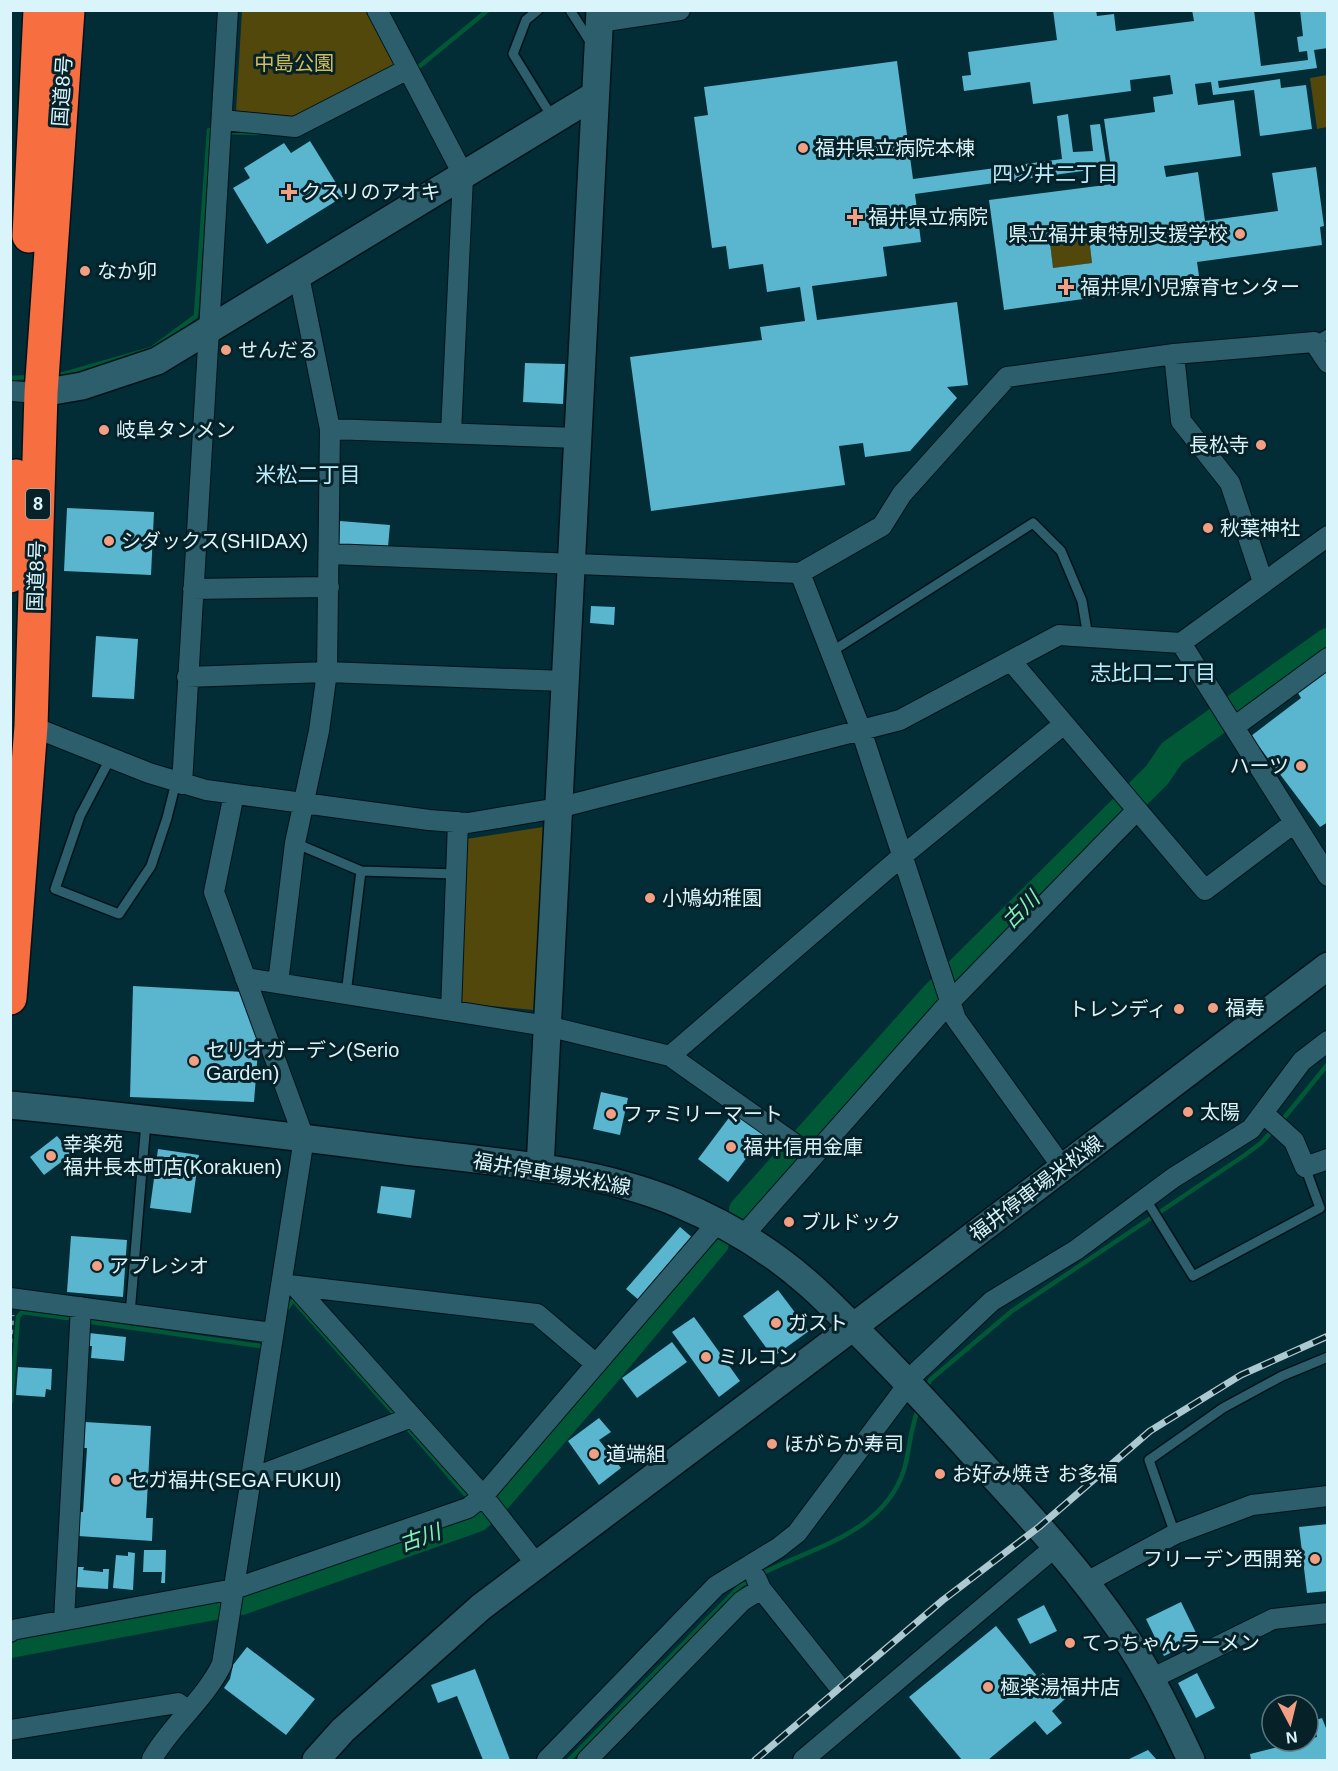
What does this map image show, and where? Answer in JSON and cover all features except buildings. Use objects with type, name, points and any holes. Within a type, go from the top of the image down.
[{"type":"highway","name":"国道8号","points":[[10,576],[23,392],[40,10]]},
{"type":"highway","name":"国道8号","points":[[10,998],[31,726],[23,392],[68,10]]},
{"type":"street","points":[[179,783],[228,10]]},
{"type":"street","points":[[378,10],[464,176],[450,433]]},
{"type":"street","points":[[540,1168],[600,16],[680,10]]},
{"type":"street","points":[[222,120],[296,127],[408,69]]},
{"type":"street","points":[[23,392],[82,386],[157,361],[595,95]]},
{"type":"street","points":[[278,983],[295,843],[319,731],[327,672],[330,429],[298,276]]},
{"type":"street","points":[[330,554],[800,573],[882,525],[902,494],[1007,377],[1174,354],[1321,338],[1328,363]]},
{"type":"street","points":[[1174,354],[1181,421],[1230,483],[1263,582]]},
{"type":"street","points":[[330,429],[577,438]]},
{"type":"street","points":[[31,726],[179,783],[234,794],[468,823],[518,816],[558,808],[900,720],[1059,635],[1181,643],[1328,536]]},
{"type":"street","points":[[800,573],[861,730],[956,1019],[1063,1168]]},
{"type":"street","points":[[193,589],[329,588]]},
{"type":"street","points":[[1181,643],[1328,876]]},
{"type":"street","points":[[1234,727],[1328,658]]},
{"type":"street","points":[[1011,661],[1205,890],[1294,823]]},
{"type":"street","points":[[187,677],[327,672],[564,681]]},
{"type":"street","points":[[670,1056],[902,857],[1064,724]]},
{"type":"street","points":[[152,1760],[161,1742],[214,1680],[222,1664],[273,1333],[288,1285],[304,1138],[214,892],[234,794]]},
{"type":"street","points":[[742,1237],[949,1003],[1137,810]]},
{"type":"street","points":[[451,1011],[458,822]]},
{"type":"street","name":"福井停車場米松線","points":[[10,1105],[147,1119],[540,1168],[623,1184],[677,1203],[718,1222],[804,1280],[853,1327],[1328,966]]},
{"type":"street","points":[[246,978],[547,1026],[670,1056],[813,1157]]},
{"type":"street","points":[[547,1761],[716,1586],[778,1548],[797,1533],[908,1382],[992,1301],[1076,1250],[1173,1178],[1251,1129],[1302,1061],[1328,1041]]},
{"type":"street","points":[[1263,1113],[1294,1141],[1305,1167],[1328,1159]]},
{"type":"street","points":[[10,1632],[234,1589],[468,1508],[483,1496],[718,1222]]},
{"type":"street","points":[[288,1285],[537,1314],[596,1364]]},
{"type":"street","points":[[288,1285],[483,1496],[537,1564]]},
{"type":"street","points":[[12,1298],[273,1333]]},
{"type":"street","points":[[64,1620],[81,1307]]},
{"type":"street","points":[[315,1761],[343,1730],[480,1607],[853,1327],[908,1382],[1039,1527],[1085,1583],[1120,1629],[1151,1679],[1191,1761]]},
{"type":"street","points":[[250,1479],[412,1417]]},
{"type":"street","points":[[1085,1583],[1175,1534],[1252,1505],[1328,1496]]},
{"type":"street","points":[[814,1757],[1055,1547]]},
{"type":"street","points":[[750,1565],[761,1589],[836,1683]]},
{"type":"street","points":[[587,1761],[742,1601],[761,1589]]},
{"type":"street","points":[[1151,1679],[1273,1619],[1328,1613]]},
{"type":"street","points":[[10,1730],[178,1703],[188,1710]]},
{"type":"lane","points":[[538,10],[526,20],[513,54],[554,121]]},
{"type":"lane","points":[[570,10],[598,52]]},
{"type":"lane","points":[[831,652],[1033,523],[1061,551],[1082,601],[1088,637]]},
{"type":"lane","points":[[111,757],[80,816],[55,889],[119,914],[151,866],[179,783]]},
{"type":"lane","points":[[295,843],[361,871],[456,873]]},
{"type":"lane","points":[[346,994],[361,871]]},
{"type":"lane","points":[[130,1314],[147,1119]]},
{"type":"lane","points":[[1145,1198],[1193,1276],[1320,1208],[1305,1167]]},
{"type":"lane","points":[[1175,1534],[1149,1460],[1223,1408],[1282,1376],[1328,1357]]},
{"type":"path","points":[[10,1352],[12,1298]]},
{"type":"green space","name":"中島公園","points":[[242,11],[368,11],[399,69],[297,121],[236,112]]},
{"type":"green space","points":[[1327,75],[1327,127],[1317,129],[1310,78]]},
{"type":"green space","points":[[1088,229],[1092,263],[1053,268],[1049,234]]},
{"type":"green space","points":[[543,827],[534,1010],[459,1003],[466,839]]},
{"type":"waterway","points":[[415,70],[488,10]]},
{"type":"waterway","points":[[55,375],[151,349],[196,316],[209,130],[216,131]]},
{"type":"waterway","points":[[227,132],[258,133]]},
{"type":"waterway","points":[[10,378],[32,377]]},
{"type":"waterway","name":"古川","points":[[743,1210],[934,996],[1157,775],[1172,753],[1328,642]]},
{"type":"waterway","points":[[1280,1123],[1328,1064]]},
{"type":"waterway","points":[[927,1388],[930,1380],[1012,1311],[1245,1155],[1274,1129]]},
{"type":"waterway","name":"古川","points":[[10,1644],[241,1601],[477,1518],[494,1503],[604,1376],[715,1243]]},
{"type":"waterway","points":[[284,1313],[293,1300],[398,1418]]},
{"type":"waterway","points":[[11,1401],[18,1317],[22,1312],[67,1318]]},
{"type":"waterway","points":[[92,1322],[260,1346]]},
{"type":"waterway","points":[[759,1575],[844,1536],[863,1524],[880,1509],[894,1492],[904,1470],[919,1407]]},
{"type":"waterway","points":[[404,1424],[465,1494]]},
{"type":"waterway","points":[[569,1760],[741,1585],[752,1579]]},
{"type":"railway","points":[[755,1760],[943,1600],[1039,1527],[1150,1431],[1241,1375],[1328,1336]]},
{"type":"place","name":"福井県立病院本棟","points":[[803,148]]},
{"type":"place","name":"クスリのアオキ","points":[[289,192]]},
{"type":"place","name":"福井県立病院","points":[[855,217]]},
{"type":"place","name":"県立福井東特別支援学校","points":[[1240,234]]},
{"type":"place","name":"なか卯","points":[[85,271]]},
{"type":"place","name":"福井県小児療育センター","points":[[1066,287]]},
{"type":"place","name":"せんだる","points":[[226,350]]},
{"type":"place","name":"岐阜タンメン","points":[[104,430]]},
{"type":"place","name":"長松寺","points":[[1261,445]]},
{"type":"place","name":"秋葉神社","points":[[1208,528]]},
{"type":"place","name":"シダックス(SHIDAX)","points":[[109,541]]},
{"type":"place","name":"ハーツ","points":[[1301,766]]},
{"type":"place","name":"小鳩幼稚園","points":[[650,898]]},
{"type":"place","name":"福寿","points":[[1213,1008]]},
{"type":"place","name":"トレンディ","points":[[1179,1009]]},
{"type":"place","name":"セリオガーデン(Serio Garden)","points":[[194,1061]]},
{"type":"place","name":"太陽","points":[[1188,1112]]},
{"type":"place","name":"ファミリーマート","points":[[611,1114]]},
{"type":"place","name":"福井信用金庫","points":[[731,1147]]},
{"type":"place","name":"幸楽苑 福井長本町店(Korakuen)","points":[[51,1156]]},
{"type":"place","name":"ブルドック","points":[[789,1222]]},
{"type":"place","name":"アプレシオ","points":[[97,1266]]},
{"type":"place","name":"ガスト","points":[[776,1323]]},
{"type":"place","name":"ミルコン","points":[[706,1357]]},
{"type":"place","name":"ほがらか寿司","points":[[772,1444]]},
{"type":"place","name":"道端組","points":[[594,1454]]},
{"type":"place","name":"お好み焼き お多福","points":[[940,1474]]},
{"type":"place","name":"セガ福井(SEGA FUKUI)","points":[[116,1480]]},
{"type":"place","name":"フリーデン西開発","points":[[1315,1559]]},
{"type":"place","name":"てっちゃんラーメン","points":[[1070,1643]]},
{"type":"place","name":"極楽湯福井店","points":[[988,1687]]},
{"type":"district","name":"四ツ井二丁目","points":[[1055,174]]},
{"type":"district","name":"米松二丁目","points":[[308,475]]},
{"type":"district","name":"志比口二丁目","points":[[1153,673]]}]
